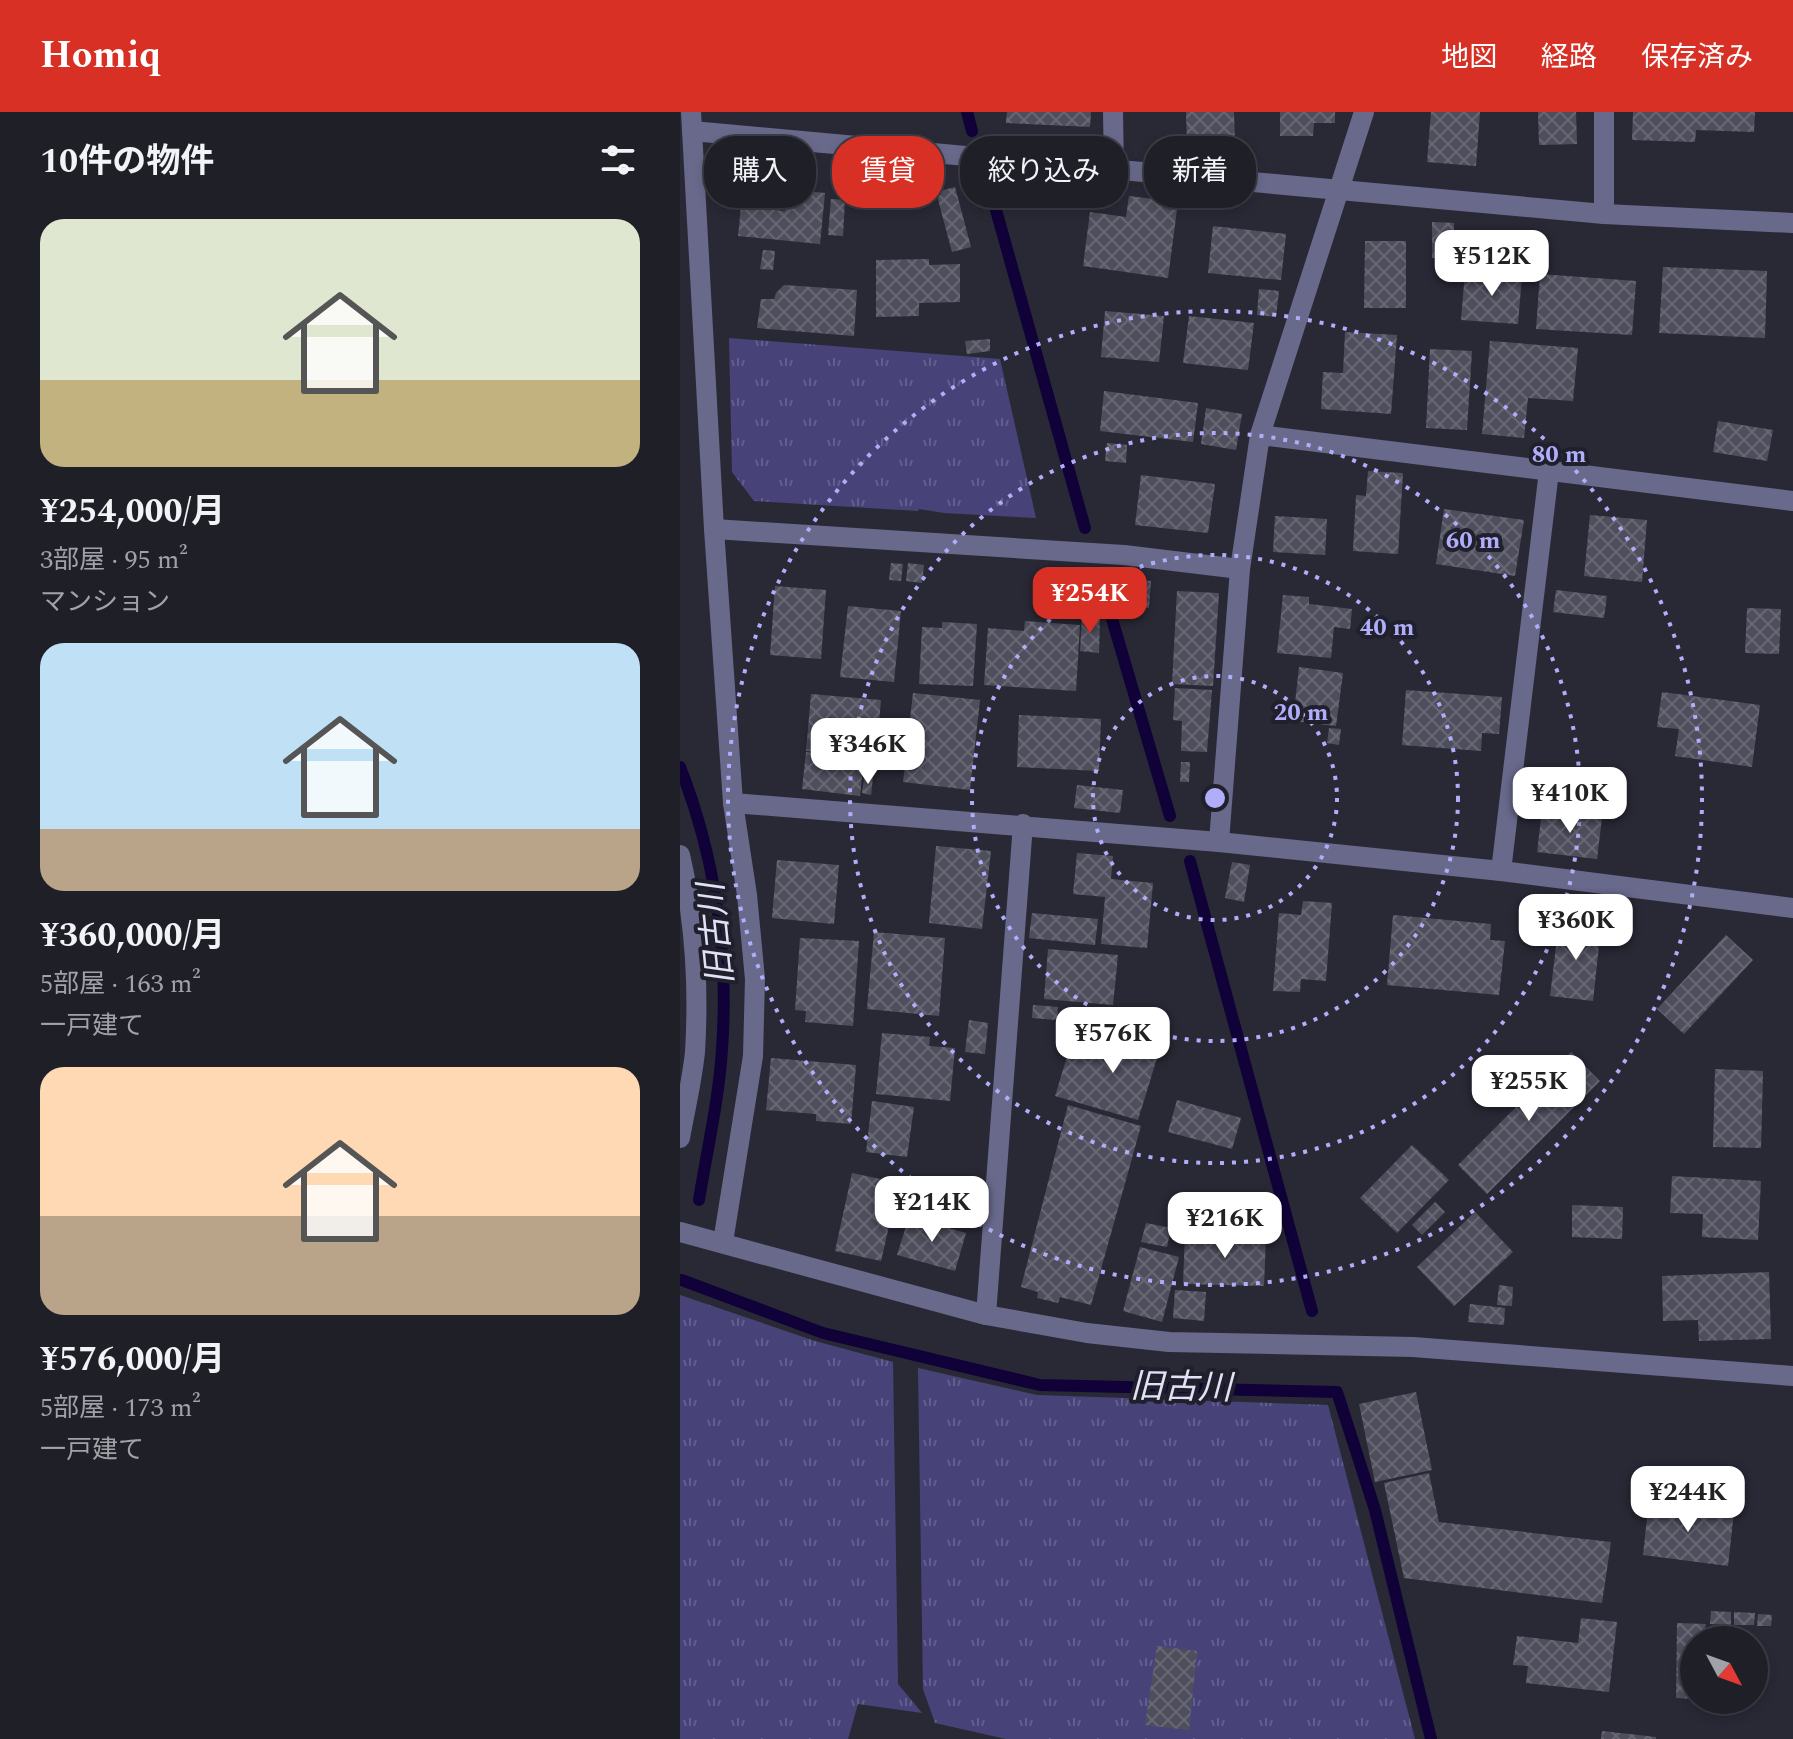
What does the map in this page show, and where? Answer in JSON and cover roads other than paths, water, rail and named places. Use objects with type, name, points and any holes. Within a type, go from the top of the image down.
[{"type":"street","points":[[1113,112],[1113,136]]},
{"type":"street","points":[[1219,842],[1240,569],[1260,435],[1364,112]]},
{"type":"street","points":[[1604,112],[1604,214]]},
{"type":"street","points":[[723,1242],[753,1056],[755,979],[747,895],[733,803],[714,529],[692,121],[960,152]]},
{"type":"street","points":[[1128,171],[1604,214],[1793,223]]},
{"type":"street","points":[[1260,435],[1793,501]]},
{"type":"street","points":[[1501,871],[1549,471]]},
{"type":"street","points":[[714,529],[1124,555],[1240,569]]},
{"type":"street","points":[[733,803],[1219,842],[1501,871],[1793,908]]},
{"type":"street","points":[[986,1315],[1023,824]]},
{"type":"street","points":[[680,855],[691,906],[697,978],[694,1055],[680,1138]]},
{"type":"street","points":[[680,1232],[986,1315],[1087,1333],[1169,1342],[1413,1347],[1793,1376]]},
{"type":"waterway","points":[[967,112],[972,131]]},
{"type":"waterway","points":[[995,208],[1085,528]]},
{"type":"waterway","points":[[1100,578],[1170,816]]},
{"type":"waterway","name":"旧古川","points":[[680,767],[711,870],[723,977],[724,1013],[716,1106],[699,1200]]},
{"type":"waterway","points":[[1190,861],[1312,1311]]},
{"type":"waterway","name":"旧古川","points":[[682,1280],[823,1333],[1040,1385],[1337,1392],[1375,1510],[1431,1739]]}]
